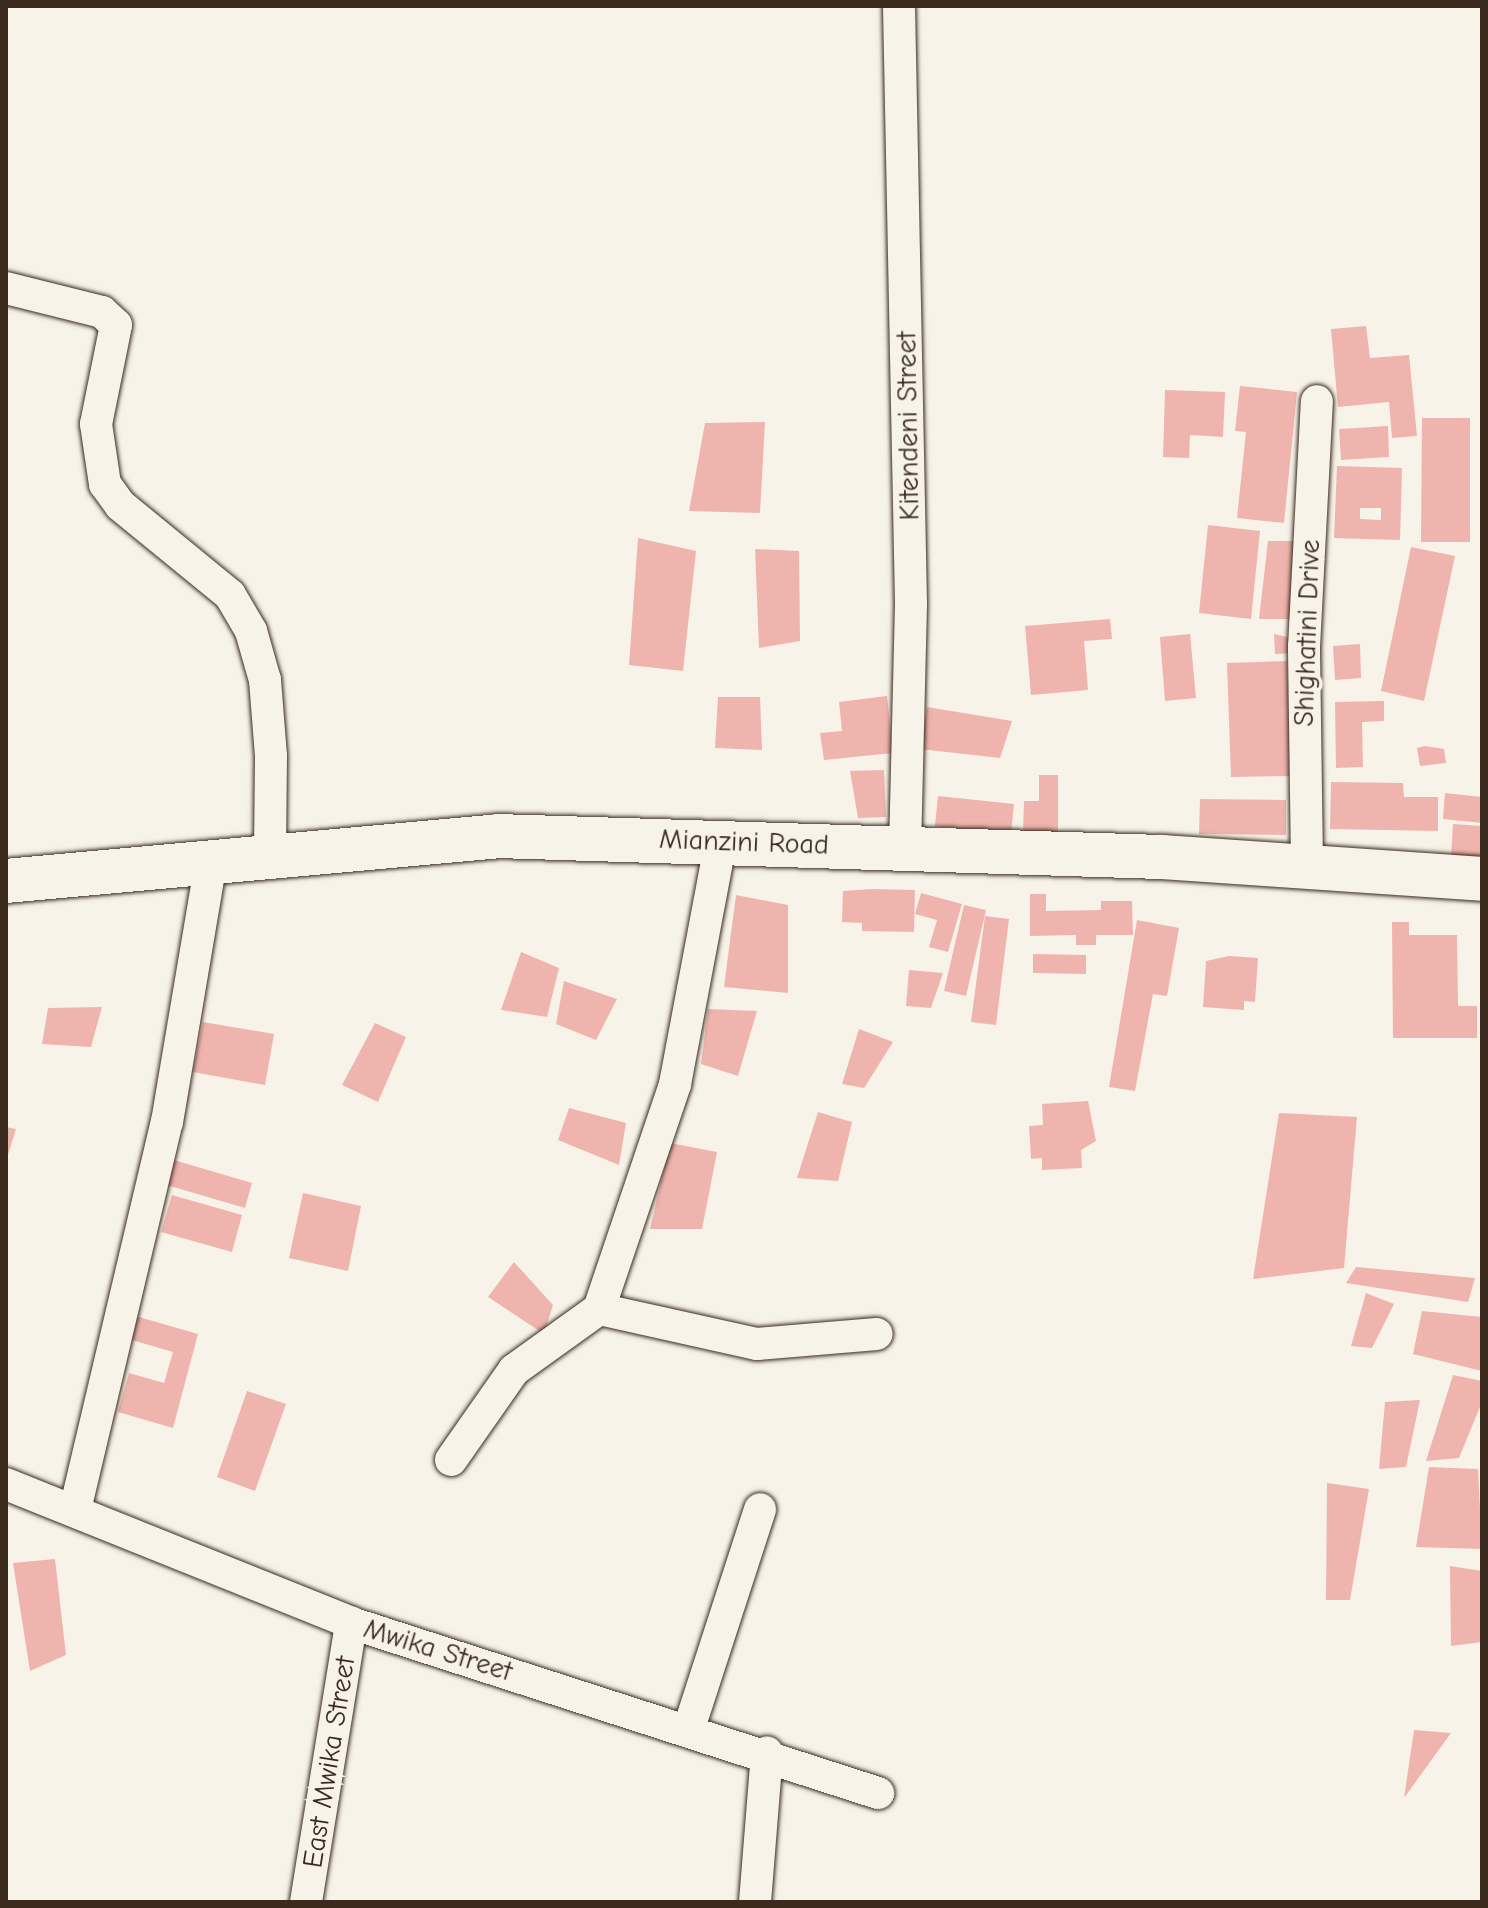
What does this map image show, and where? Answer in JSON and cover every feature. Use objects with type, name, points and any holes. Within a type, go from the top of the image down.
[{"type":"street","name":"Kitendeni Street","points":[[899,6],[911,604],[905,847]]},
{"type":"street","points":[[6,288],[102,312],[116,325],[96,424],[105,484],[120,505],[230,595],[251,631],[265,680],[271,756],[270,858]]},
{"type":"street","name":"Shighatini Drive","points":[[1307,864],[1303,662],[1317,401]]},
{"type":"street","name":"Mianzini Road","points":[[6,881],[497,836],[721,840],[1307,864],[1482,879]]},
{"type":"street","points":[[451,1460],[514,1370],[599,1309],[675,1084],[721,840]]},
{"type":"street","points":[[75,1510],[167,1122],[211,861]]},
{"type":"street","points":[[599,1309],[757,1344],[877,1334]]},
{"type":"street","name":"Mwika Street","points":[[6,1484],[351,1623],[767,1752],[878,1793]]},
{"type":"street","points":[[689,1728],[760,1509]]},
{"type":"street","name":"East Mwika Street","points":[[306,1902],[351,1623]]},
{"type":"street","points":[[755,1902],[767,1752]]},
{"type":"building","points":[[1366,326],[1370,358],[1409,355],[1417,436],[1392,438],[1389,402],[1338,407],[1331,329]]},
{"type":"building","points":[[1240,386],[1297,392],[1284,523],[1237,518],[1246,432],[1235,431]]},
{"type":"building","points":[[1165,390],[1225,392],[1223,437],[1190,435],[1189,458],[1163,457]]},
{"type":"building","points":[[1422,418],[1470,418],[1470,542],[1421,542]]},
{"type":"building","points":[[765,422],[760,513],[689,511],[705,423]]},
{"type":"building","points":[[1388,426],[1389,457],[1341,460],[1339,429]]},
{"type":"building","points":[[1337,466],[1402,468],[1400,540],[1334,538]],"holes":[[[1360,508],[1381,508],[1381,520],[1360,519]]]},
{"type":"building","points":[[1208,525],[1260,531],[1251,619],[1199,613]]},
{"type":"building","points":[[638,538],[696,551],[683,671],[629,665]]},
{"type":"building","points":[[1268,541],[1295,541],[1294,619],[1259,619]]},
{"type":"building","points":[[1411,547],[1455,556],[1424,701],[1381,691]]},
{"type":"building","points":[[755,549],[799,551],[800,641],[759,648]]},
{"type":"building","points":[[1110,619],[1112,639],[1084,641],[1088,690],[1031,695],[1025,626]]},
{"type":"building","points":[[1190,634],[1196,698],[1165,701],[1160,637]]},
{"type":"building","points":[[1274,634],[1296,639],[1297,653],[1275,654]]},
{"type":"building","points":[[1360,644],[1361,678],[1335,680],[1333,646]]},
{"type":"building","points":[[1287,661],[1291,776],[1231,777],[1227,663]]},
{"type":"building","points":[[887,696],[893,753],[824,760],[820,733],[842,731],[839,702]]},
{"type":"building","points":[[718,697],[760,697],[762,750],[715,748]]},
{"type":"building","points":[[1384,701],[1384,721],[1362,722],[1363,767],[1336,768],[1335,702]]},
{"type":"building","points":[[927,707],[1012,721],[1000,758],[920,749]]},
{"type":"building","points":[[1417,748],[1444,749],[1446,763],[1420,766]]},
{"type":"building","points":[[884,770],[886,817],[858,818],[850,771]]},
{"type":"building","points":[[1039,775],[1058,775],[1058,833],[1023,833],[1024,801],[1039,801]]},
{"type":"building","points":[[1331,782],[1403,783],[1404,797],[1438,797],[1438,831],[1330,829]]},
{"type":"building","points":[[1445,793],[1482,797],[1482,823],[1443,819]]},
{"type":"building","points":[[938,796],[1014,804],[1011,834],[935,826]]},
{"type":"building","points":[[1200,799],[1286,800],[1286,835],[1199,834]]},
{"type":"building","points":[[1453,824],[1482,826],[1482,860],[1451,858]]},
{"type":"building","points":[[915,890],[914,932],[862,931],[862,923],[842,922],[843,891]]},
{"type":"building","points":[[921,893],[962,904],[948,952],[929,947],[937,920],[915,914]]},
{"type":"building","points":[[1030,894],[1046,894],[1046,911],[1101,910],[1101,901],[1132,901],[1133,935],[1096,935],[1096,945],[1076,945],[1076,935],[1030,936]]},
{"type":"building","points":[[736,895],[788,905],[788,993],[724,987]]},
{"type":"building","points":[[964,905],[986,910],[966,996],[944,991]]},
{"type":"building","points":[[985,916],[1009,919],[996,1025],[971,1022]]},
{"type":"building","points":[[1137,920],[1179,928],[1167,996],[1153,994],[1135,1091],[1109,1087]]},
{"type":"building","points":[[1392,922],[1409,922],[1409,935],[1457,935],[1458,1006],[1477,1006],[1477,1038],[1393,1038]]},
{"type":"building","points":[[521,952],[559,968],[547,1017],[501,1010]]},
{"type":"building","points":[[1033,954],[1086,955],[1086,974],[1033,973]]},
{"type":"building","points":[[1229,956],[1258,958],[1255,1002],[1244,1001],[1244,1010],[1203,1007],[1206,961]]},
{"type":"building","points":[[909,970],[943,973],[931,1008],[906,1006]]},
{"type":"building","points":[[564,981],[617,999],[596,1040],[556,1024]]},
{"type":"building","points":[[102,1007],[91,1047],[42,1044],[48,1008]]},
{"type":"building","points":[[708,1009],[757,1011],[738,1076],[701,1064]]},
{"type":"building","points":[[203,1022],[274,1034],[265,1085],[193,1072]]},
{"type":"building","points":[[375,1023],[406,1037],[378,1102],[342,1085]]},
{"type":"building","points":[[859,1029],[893,1042],[864,1088],[842,1084]]},
{"type":"building","points":[[1088,1101],[1096,1141],[1081,1150],[1082,1168],[1042,1170],[1042,1158],[1031,1159],[1029,1126],[1043,1125],[1042,1104]]},
{"type":"building","points":[[569,1108],[626,1123],[619,1165],[558,1140]]},
{"type":"building","points":[[818,1112],[852,1122],[838,1181],[797,1178]]},
{"type":"building","points":[[1279,1113],[1357,1117],[1344,1268],[1253,1279]]},
{"type":"building","points":[[6,1127],[16,1129],[7,1158],[6,1158]]},
{"type":"building","points":[[670,1143],[717,1152],[702,1229],[650,1229]]},
{"type":"building","points":[[167,1158],[252,1183],[245,1208],[160,1183]]},
{"type":"building","points":[[303,1193],[361,1206],[348,1271],[289,1258]]},
{"type":"building","points":[[172,1195],[242,1215],[232,1252],[161,1232]]},
{"type":"building","points":[[514,1262],[553,1305],[544,1334],[488,1297]]},
{"type":"building","points":[[1356,1267],[1475,1278],[1468,1302],[1346,1283]]},
{"type":"building","points":[[1366,1293],[1394,1304],[1372,1348],[1351,1346]]},
{"type":"building","points":[[1422,1311],[1482,1317],[1482,1371],[1413,1354]]},
{"type":"building","points":[[132,1315],[198,1334],[173,1428],[118,1412],[129,1373],[164,1383],[173,1352],[125,1338]]},
{"type":"building","points":[[1453,1375],[1482,1381],[1482,1402],[1459,1458],[1426,1461]]},
{"type":"building","points":[[247,1391],[286,1404],[255,1491],[217,1477]]},
{"type":"building","points":[[1420,1400],[1406,1467],[1379,1469],[1385,1402]]},
{"type":"building","points":[[1429,1467],[1478,1469],[1482,1549],[1416,1547]]},
{"type":"building","points":[[1327,1483],[1369,1489],[1350,1600],[1326,1600]]},
{"type":"building","points":[[55,1559],[66,1655],[30,1671],[13,1563]]},
{"type":"building","points":[[1450,1566],[1482,1571],[1482,1642],[1451,1646]]},
{"type":"building","points":[[1414,1730],[1451,1733],[1404,1798]]}]
